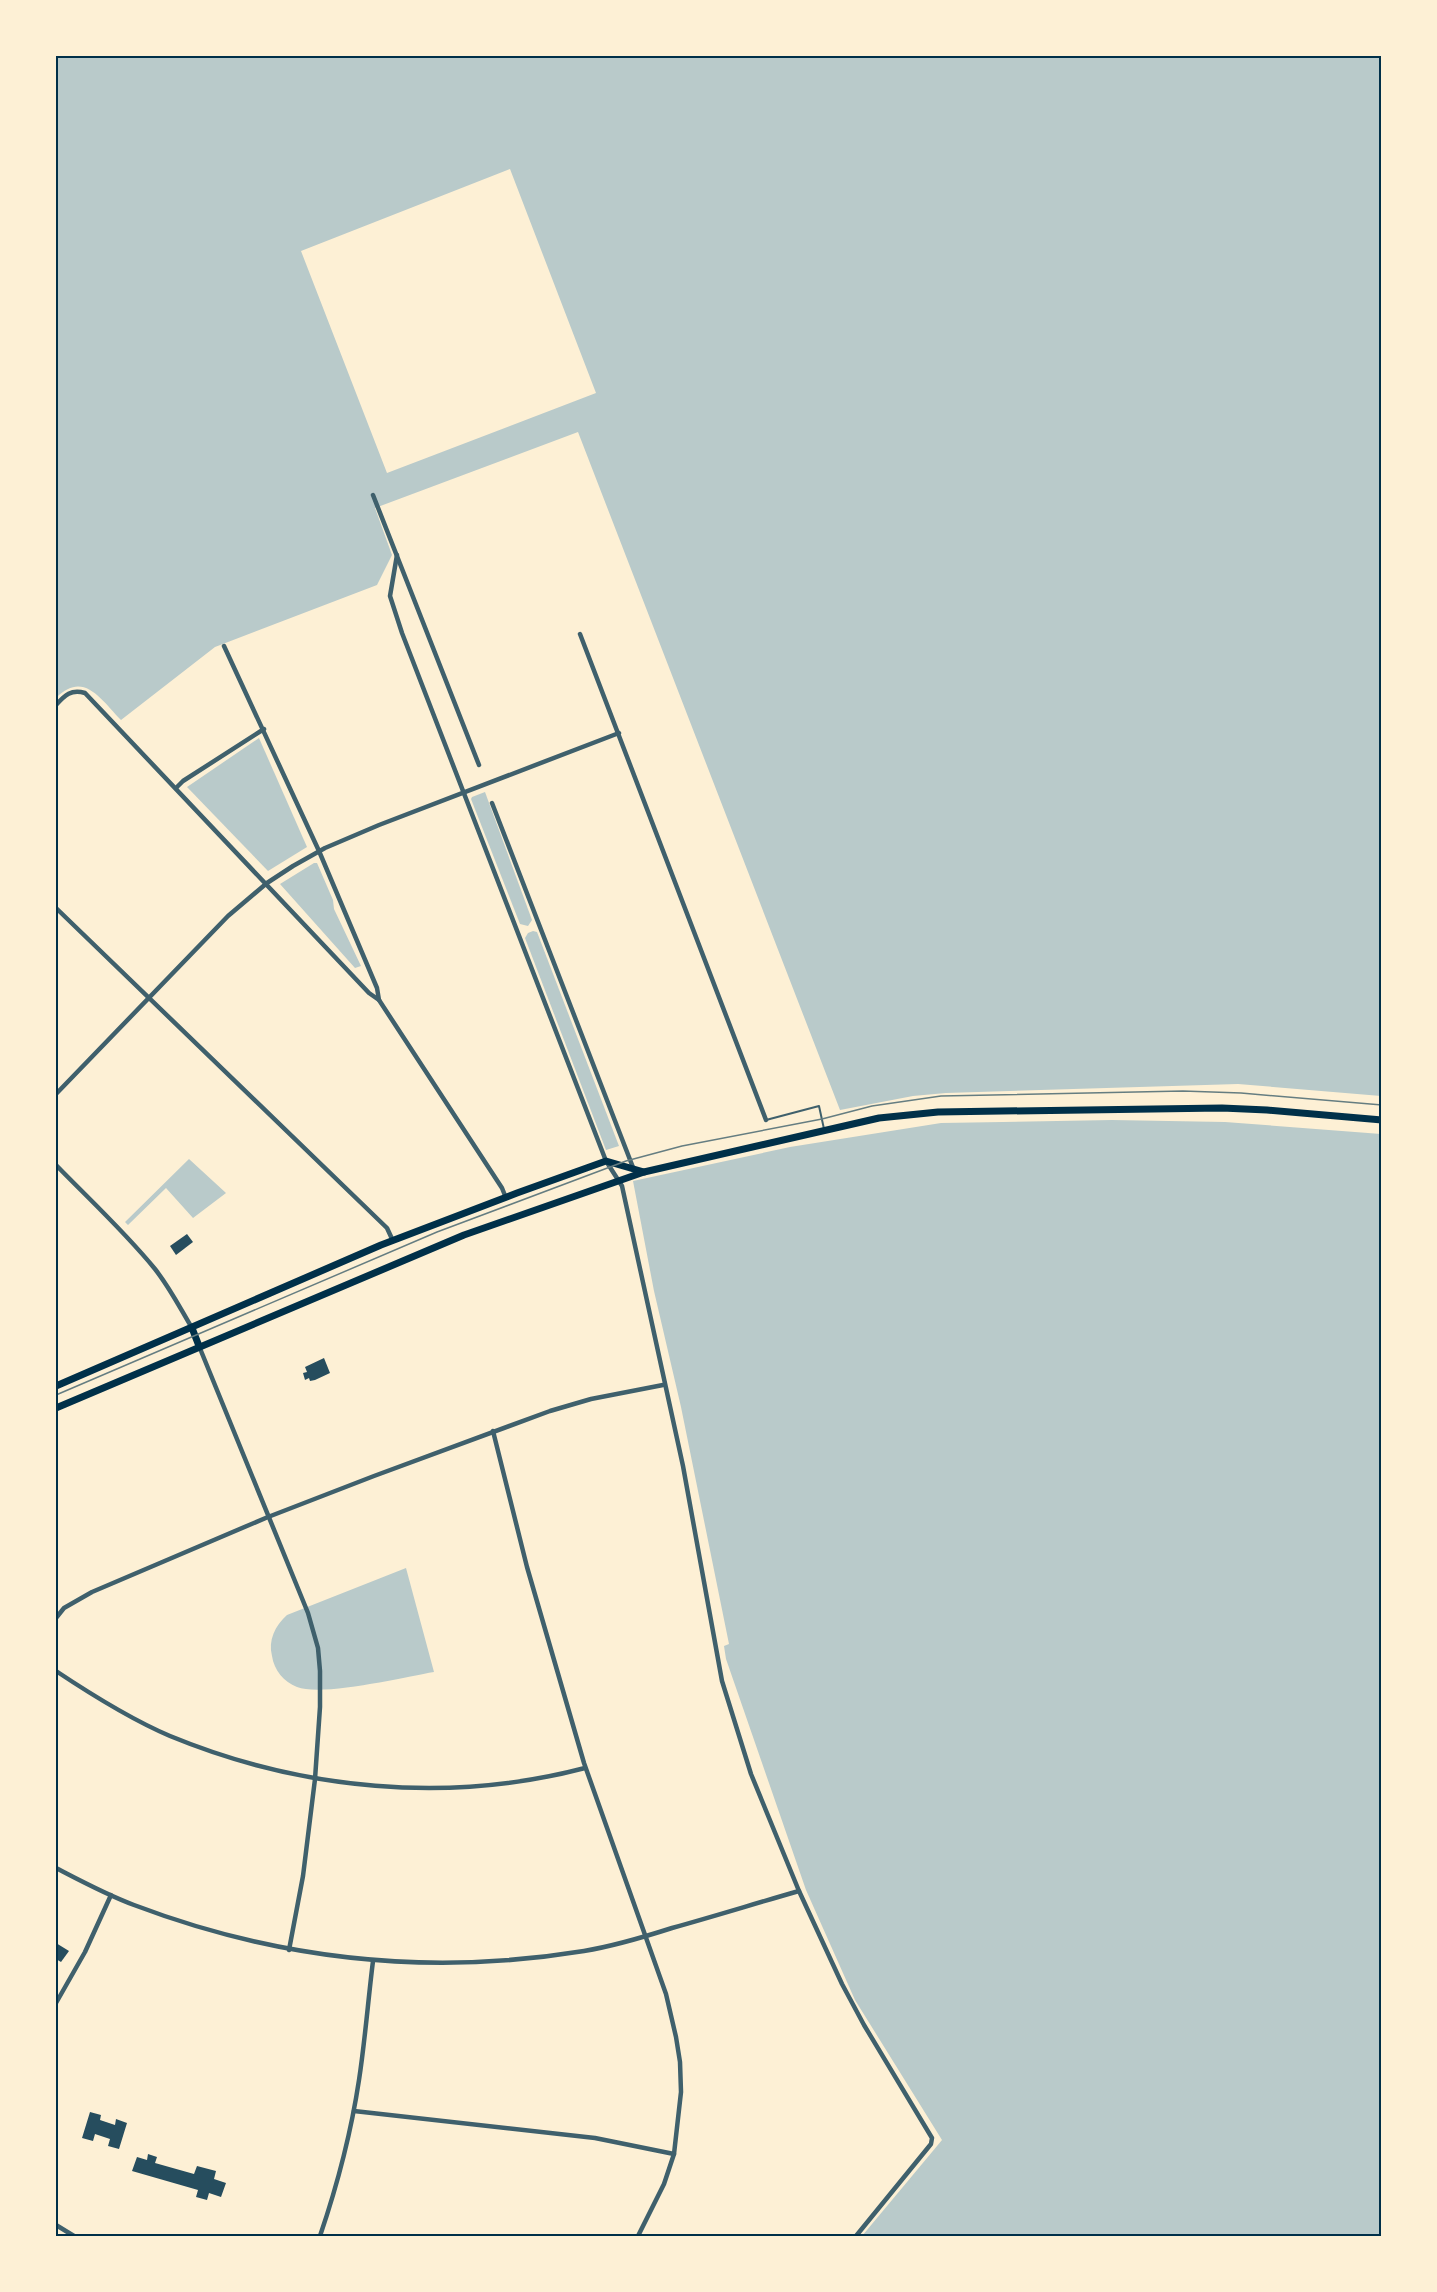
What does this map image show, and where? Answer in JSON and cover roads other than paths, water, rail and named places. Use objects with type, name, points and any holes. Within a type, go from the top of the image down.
[{"type":"main road","points":[[56,1386],[393,1240],[606,1161],[635,1172],[644,1172],[824,1129],[879,1118],[938,1112],[1222,1108],[1382,1120]]},
{"type":"main road","points":[[56,1408],[464,1235],[635,1172]]},
{"type":"main road","points":[[192,1328],[200,1346]]},
{"type":"street","points":[[373,495],[479,765]]},
{"type":"street","points":[[397,555],[390,596],[606,1161],[621,1186],[663,1385],[685,1476],[722,1681],[751,1774],[799,1891],[864,2025],[932,2138],[931,2144],[856,2236]]},
{"type":"street","points":[[580,634],[766,1120]]},
{"type":"street","points":[[224,646],[319,851],[377,988],[379,1000]]},
{"type":"street","points":[[56,705],[68,693],[74,691],[86,693],[369,993],[379,1000],[496,1179],[506,1198]]},
{"type":"street","points":[[176,788],[183,781],[264,729]]},
{"type":"street","points":[[56,1094],[228,916],[267,883],[319,851],[379,825],[618,733]]},
{"type":"street","points":[[492,803],[635,1172]]},
{"type":"street","points":[[56,908],[387,1228],[393,1240]]},
{"type":"street","points":[[56,1165],[130,1239],[178,1301],[192,1328]]},
{"type":"street","points":[[200,1346],[308,1613],[318,1648],[321,1696],[315,1779],[303,1876],[289,1950]]},
{"type":"street","points":[[56,1618],[64,1608],[93,1592],[268,1517],[493,1431],[591,1400],[663,1385]]},
{"type":"street","points":[[493,1431],[527,1567],[585,1768],[672,2016],[680,2062],[681,2092],[674,2154],[664,2184],[638,2236]]},
{"type":"street","points":[[56,1671],[96,1698],[169,1736],[236,1760],[315,1779],[382,1787],[453,1788],[518,1782],[585,1768]]},
{"type":"street","points":[[56,1868],[111,1895],[196,1927],[289,1950],[373,1961],[460,1964],[586,1951],[799,1891]]},
{"type":"street","points":[[56,2003],[85,1952],[111,1895]]},
{"type":"street","points":[[320,2236],[354,2111],[364,2050],[373,1961]]},
{"type":"street","points":[[354,2111],[595,2138],[674,2154]]},
{"type":"street","points":[[56,2225],[74,2236]]},
{"type":"lane","points":[[766,1120],[819,1106],[824,1129]]},
{"type":"tram line","points":[[56,1395],[437,1232],[626,1161],[682,1146],[822,1119],[872,1106],[941,1096],[1183,1091],[1241,1093],[1382,1105]]}]
